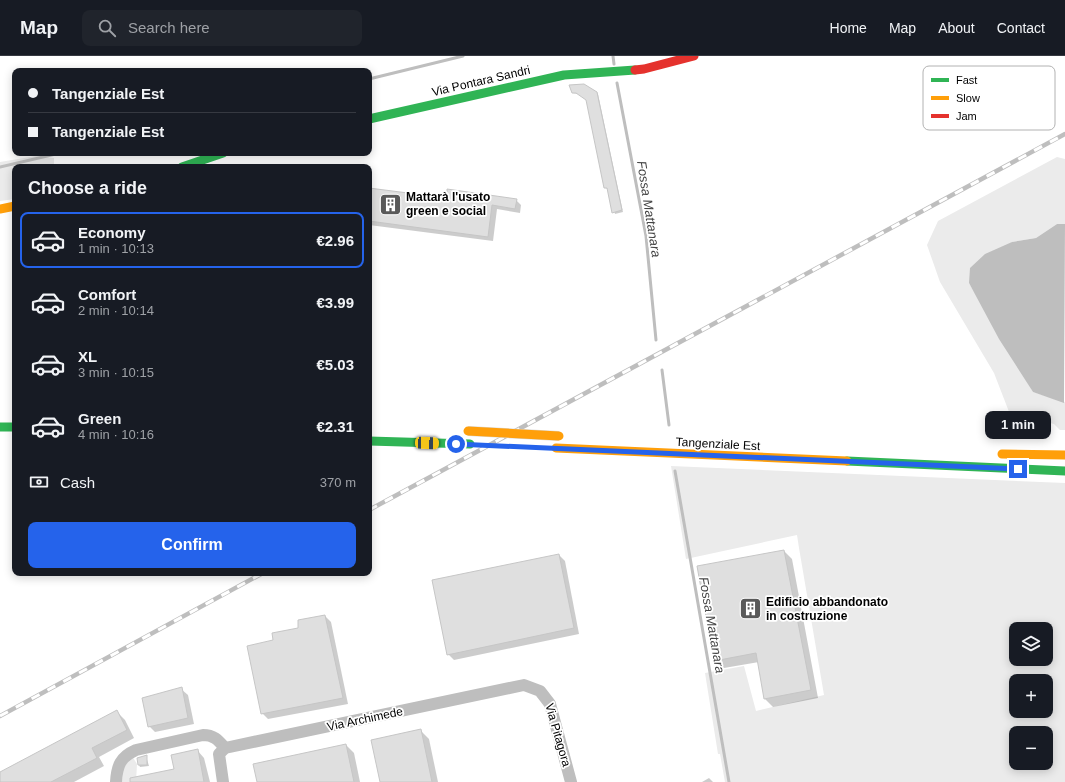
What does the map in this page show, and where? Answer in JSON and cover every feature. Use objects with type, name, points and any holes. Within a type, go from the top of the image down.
[{"type":"main road","name":"Via Pontara Sandri","points":[[372,118],[564,75],[644,69],[694,56]]},
{"type":"main road","points":[[191,164],[214,156]]},
{"type":"main road","points":[[0,209],[12,207]]},
{"type":"main road","points":[[0,427],[12,427]]},
{"type":"main road","points":[[464,431],[562,436]]},
{"type":"main road","points":[[372,441],[473,444]]},
{"type":"main road","name":"Tangenziale Est","points":[[552,448],[1065,471]]},
{"type":"main road","points":[[989,453],[1065,455]]},
{"type":"street","name":"Via Archimede","points":[[225,748],[524,685],[540,691]]},
{"type":"street","name":"Via Pitagora","points":[[540,691],[550,704],[571,782]]},
{"type":"street","points":[[116,782],[119,763],[129,753],[136,750],[203,735],[210,735],[216,738],[225,748],[219,754],[218,760],[223,782]]},
{"type":"shaded area","points":[[36,156],[54,158],[54,164],[12,164],[12,199],[0,201],[0,162]]},
{"type":"shaded area","points":[[1057,157],[1065,159],[1065,224],[1057,224],[1036,238],[1012,242],[969,283],[1033,392],[1065,402],[1065,430],[1060,430],[1054,424],[1039,420],[1011,417],[994,373],[940,282],[927,245],[938,221]]},
{"type":"shaded area","points":[[1057,224],[1065,224],[1064,403],[1033,392],[999,339],[969,283],[970,268],[985,254],[1012,242],[1036,238]]},
{"type":"shaded area","points":[[671,466],[1065,483],[1065,782],[725,782],[720,754],[718,754],[705,673],[744,666],[756,711],[824,695],[797,535],[686,559]]},
{"type":"shaded area","points":[[132,756],[137,764],[136,782],[122,782],[123,768]]},
{"type":"building","points":[[584,84],[597,92],[622,210],[612,213],[607,188],[604,188],[586,100],[576,93],[572,93],[569,85]]},
{"type":"building","points":[[372,188],[447,198],[447,189],[517,199],[515,209],[492,205],[488,237],[372,221]]},
{"type":"building","name":"Edificio abbandonato in costruzione","points":[[784,550],[811,690],[764,699],[756,653],[714,661],[697,566]]},
{"type":"building","points":[[559,554],[574,628],[447,655],[432,580]]},
{"type":"building","points":[[325,615],[343,698],[261,714],[247,646],[273,640],[272,633],[298,628],[298,620]]},
{"type":"building","points":[[182,687],[188,718],[148,727],[142,698]]},
{"type":"building","points":[[117,710],[127,730],[92,748],[97,758],[51,782],[0,782],[0,772]]},
{"type":"building","points":[[421,729],[432,782],[380,782],[371,740]]},
{"type":"building","points":[[346,744],[354,782],[257,782],[253,764]]},
{"type":"building","points":[[198,749],[204,782],[130,782],[130,778],[174,769],[171,755]]},
{"type":"building","points":[[147,755],[147,765],[138,765],[137,758]]},
{"type":"waterway","points":[[372,78],[463,56]]},
{"type":"waterway","name":"Fossa Mattanara","points":[[613,56],[614,64]]},
{"type":"waterway","name":"Fossa Mattanara","points":[[617,83],[646,236],[656,340]]},
{"type":"waterway","points":[[13,164],[47,156]]},
{"type":"waterway","points":[[0,167],[12,164]]},
{"type":"waterway","name":"Fossa Mattanara","points":[[662,370],[669,425]]},
{"type":"waterway","name":"Fossa Mattanara","points":[[675,471],[729,782]]},
{"type":"railway","points":[[372,508],[1065,134]]},
{"type":"railway","points":[[0,716],[257,576]]},
{"type":"traffic: fast","points":[[372,118],[564,75],[635,70]]},
{"type":"traffic: fast","points":[[191,164],[214,156]]},
{"type":"traffic: fast","points":[[0,427],[12,427]]},
{"type":"traffic: fast","points":[[372,441],[470,444]]},
{"type":"traffic: fast","points":[[847,461],[1065,471]]},
{"type":"traffic: slow","points":[[0,209],[12,207]]},
{"type":"traffic: slow","points":[[468,431],[559,436]]},
{"type":"traffic: slow","points":[[556,448],[847,461]]},
{"type":"traffic: slow","points":[[1002,454],[1065,455]]},
{"type":"traffic: jam","points":[[635,70],[694,56]]},
{"type":"place","name":"Mattarà l'usato green e social","points":[[390,204]]},
{"type":"place","name":"Edificio abbandonato in costruzione","points":[[750,609]]},
{"type":"route","points":[[456,444],[489,444],[1018,469]]}]
